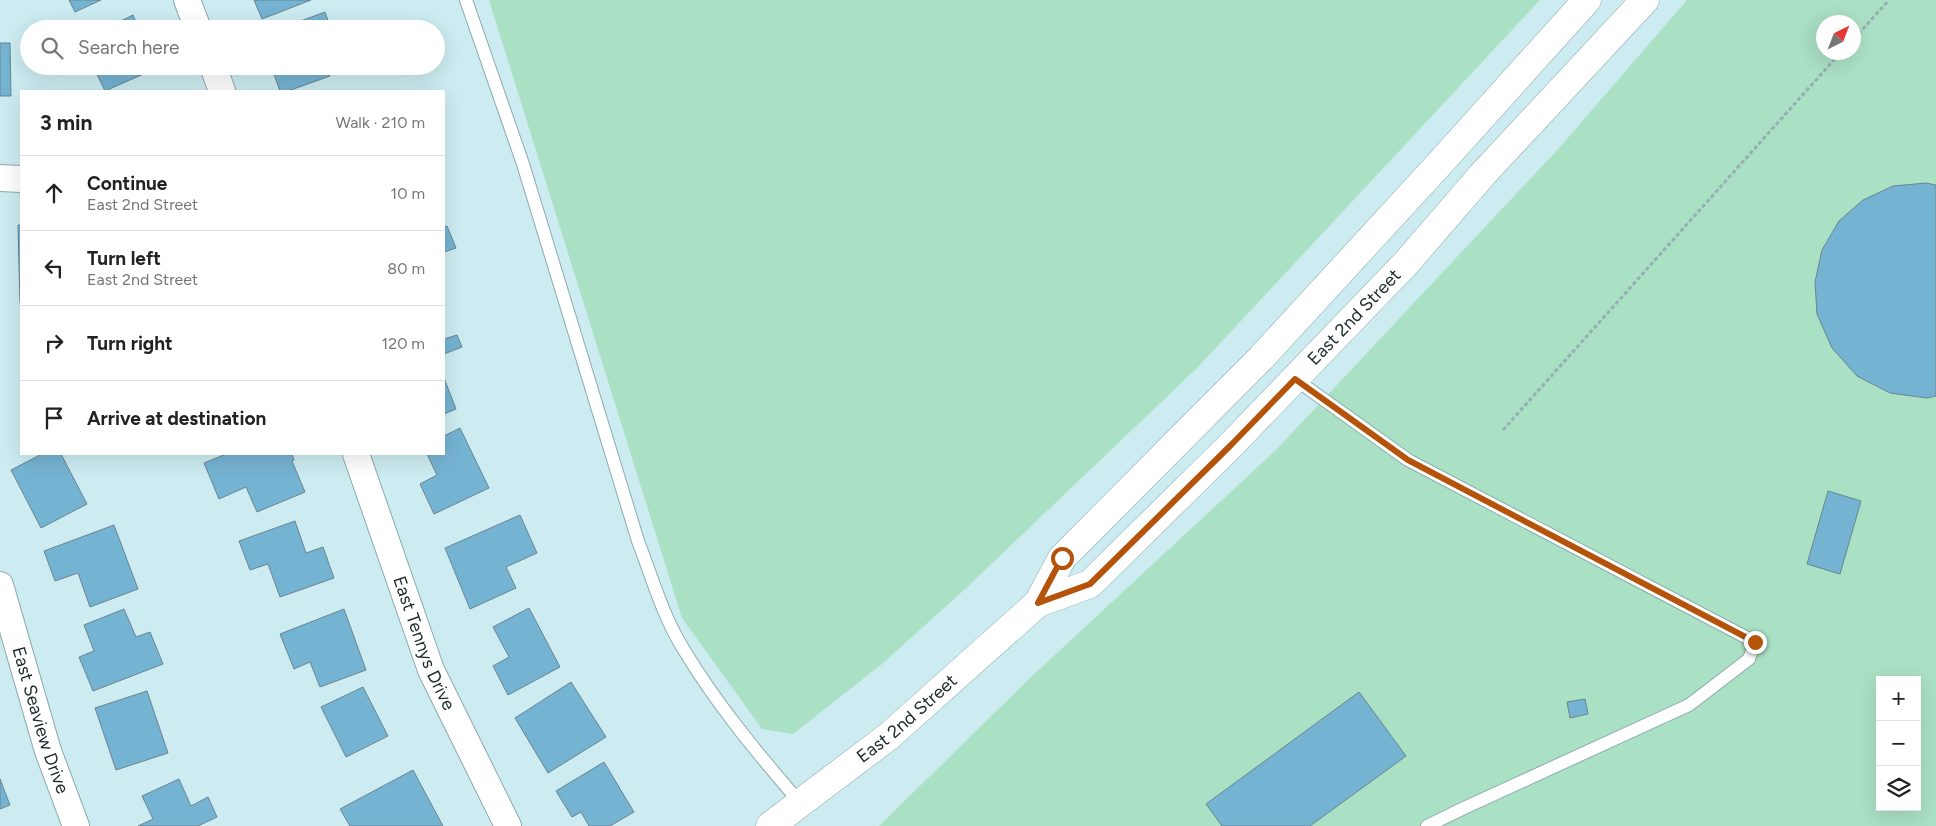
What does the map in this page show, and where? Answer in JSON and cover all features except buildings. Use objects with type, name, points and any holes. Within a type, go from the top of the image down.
[{"type":"main road","name":"East 2nd Street","points":[[770,826],[889,736],[1038,603],[1062,558],[1261,358],[1436,169],[1587,0]]},
{"type":"main road","name":"East 2nd Street","points":[[1038,603],[1090,584],[1231,445],[1407,262],[1483,174],[1645,0]]},
{"type":"street","points":[[187,0],[195,20]]},
{"type":"street","points":[[216,75],[222,90]]},
{"type":"street","points":[[0,178],[20,179]]},
{"type":"street","name":"East Tennys Drive","points":[[356,455],[431,670],[508,826]]},
{"type":"street","name":"East Seaview Drive","points":[[0,585],[48,751],[76,826]]},
{"type":"lane","points":[[466,0],[522,164],[635,532],[660,599],[683,648],[726,712],[801,804]]},
{"type":"lane","points":[[1295,379],[1408,460],[1755,642],[1749,660],[1689,705],[1428,826]]},
{"type":"path","points":[[1861,31],[1890,0]]},
{"type":"path","points":[[1503,430],[1834,60]]},
{"type":"green space","points":[[489,0],[1540,0],[1197,368],[964,590],[882,664],[793,734],[762,729],[682,618]]},
{"type":"green space","points":[[1687,0],[1936,0],[1936,826],[879,826],[1030,678],[1276,450],[1560,147]]},
{"type":"route","points":[[1062,558],[1038,603],[1090,584],[1295,379],[1408,460],[1755,642]]}]
